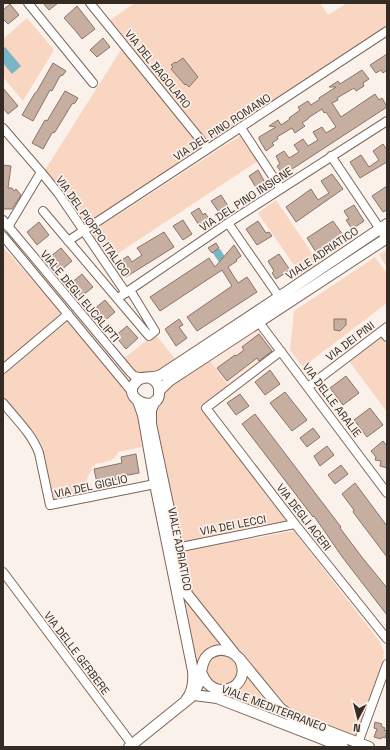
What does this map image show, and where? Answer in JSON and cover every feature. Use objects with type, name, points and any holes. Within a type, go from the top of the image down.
[{"type":"street","points":[[28,3],[93,83]]},
{"type":"street","name":"VIA DEL BAGOLARO","points":[[90,3],[208,149]]},
{"type":"street","name":"VIA DEL PINO ROMANO","points":[[68,241],[387,31]]},
{"type":"street","name":"VIA DEL PINO INSIGNE","points":[[118,298],[228,223],[387,121]]},
{"type":"street","name":"VIA DEL PIOPPO ITALICO","points":[[3,128],[58,193],[83,231],[139,305],[155,331],[149,336],[43,211]]},
{"type":"street","points":[[241,128],[281,189]]},
{"type":"street","points":[[331,156],[383,227],[387,238]]},
{"type":"street","points":[[6,224],[41,172]]},
{"type":"street","points":[[228,223],[282,301]]},
{"type":"street","name":"VIALE DEGLI EUCALIPTI","points":[[6,224],[130,372],[134,376],[147,378]]},
{"type":"street","name":"VIALE ADRIATICO","points":[[236,655],[187,594],[176,548],[151,424],[151,410],[157,396],[169,381],[258,321],[282,301],[383,227]]},
{"type":"street","name":"VIALE DEGLI EUCALIPTI","points":[[3,236],[136,397]]},
{"type":"street","name":"VIALE ADRIATICO","points":[[147,378],[161,375],[387,238]]},
{"type":"street","points":[[129,312],[139,305]]},
{"type":"street","points":[[3,369],[68,314]]},
{"type":"street","name":"VIA DELLE ARALIE","points":[[258,321],[387,493]]},
{"type":"street","name":"VIA DEI PINI","points":[[308,386],[385,332]]},
{"type":"street","name":"VIA DEGLI ACERI","points":[[281,351],[206,408],[295,524],[387,639]]},
{"type":"street","points":[[147,378],[157,383],[157,396],[149,404],[145,404],[136,397],[134,384],[137,381],[147,378]]},
{"type":"street","name":"VIALE ADRIATICO","points":[[136,397],[143,415],[155,484],[193,671],[190,697]]},
{"type":"street","name":"VIA DEL GIGLIO","points":[[3,403],[36,446],[39,453],[50,506],[155,484]]},
{"type":"street","name":"VIA DEI LECCI","points":[[176,548],[295,524]]},
{"type":"street","name":"VIA DELLE GERBERE","points":[[3,572],[132,746]]},
{"type":"street","points":[[132,746],[190,697],[198,686],[202,674],[202,667],[208,655],[220,650],[227,650],[236,655],[242,664],[243,671],[238,683],[233,688],[208,692],[190,697]]},
{"type":"street","name":"VIALE MEDITERRANEO","points":[[236,655],[280,708],[292,717],[369,747]]},
{"type":"street","points":[[358,743],[384,676],[387,664]]},
{"type":"street","points":[[202,674],[208,685],[220,691]]},
{"type":"street","name":"VIALE MEDITERRANEO","points":[[190,697],[217,698],[343,747]]},
{"type":"shaded area","points":[[135,3],[320,3],[328,15],[347,3],[387,3],[387,26],[209,144],[110,20]]},
{"type":"shaded area","points":[[27,18],[54,50],[23,101],[3,77],[3,39]]},
{"type":"shaded area","points":[[122,48],[202,147],[85,225],[45,170]]},
{"type":"shaded area","points":[[241,135],[258,161],[108,260],[90,233]]},
{"type":"shaded area","points":[[276,200],[319,263],[302,277],[258,213]]},
{"type":"shaded area","points":[[380,235],[382,237],[286,300],[285,298]]},
{"type":"shaded area","points":[[3,247],[62,312],[3,363]]},
{"type":"shaded area","points":[[387,250],[387,267],[379,255]]},
{"type":"shaded area","points":[[375,257],[387,273],[387,303],[303,367],[290,350],[294,311]]},
{"type":"shaded area","points":[[69,320],[126,389],[134,403],[144,441],[141,442],[142,447],[118,452],[112,460],[95,464],[95,466],[91,467],[92,470],[87,481],[89,493],[54,500],[40,446],[35,437],[3,397],[3,376]]},
{"type":"shaded area","points":[[256,328],[275,352],[229,387],[209,359]]},
{"type":"shaded area","points":[[155,334],[176,360],[161,371],[154,374],[142,375],[136,372],[124,358]]},
{"type":"shaded area","points":[[381,337],[387,345],[387,412],[349,361]]},
{"type":"shaded area","points":[[209,359],[229,387],[202,408],[289,522],[180,543],[155,422],[157,409],[160,399],[172,383]]},
{"type":"shaded area","points":[[294,531],[380,642],[384,652],[383,663],[355,738],[300,717],[285,707],[193,598],[182,551]]},
{"type":"shaded area","points":[[184,595],[224,645],[217,647],[198,677]]},
{"type":"shaded area","points":[[219,654],[225,654],[235,661],[238,670],[237,676],[231,683],[225,686],[219,686],[209,679],[206,673],[206,667],[213,657]]},
{"type":"shaded area","points":[[247,674],[289,722],[220,695],[231,693],[238,689]]},
{"type":"water","points":[[5,47],[21,66],[12,74],[3,63],[3,48]]},
{"type":"water","points":[[220,249],[227,260],[219,262],[212,252]]},
{"type":"building","points":[[43,3],[58,3],[49,10]]},
{"type":"building","points":[[10,4],[19,15],[8,24],[3,19],[3,10]]},
{"type":"building","points":[[77,6],[95,29],[82,39],[64,18]]},
{"type":"building","points":[[103,38],[110,47],[97,57],[90,50]]},
{"type":"building","points":[[387,54],[387,70],[383,73],[381,70],[376,73],[370,65]]},
{"type":"building","points":[[183,58],[198,77],[189,87],[186,84],[185,85],[171,69],[173,67],[171,65]]},
{"type":"building","points":[[53,63],[66,71],[60,76],[52,91],[50,90],[33,121],[22,115]]},
{"type":"building","points":[[362,70],[369,79],[363,83],[364,86],[356,91],[354,88],[337,98],[338,100],[332,103],[341,117],[375,94],[379,100],[382,98],[387,107],[283,175],[277,166],[280,164],[276,156],[284,151],[289,158],[299,152],[294,145],[303,139],[308,146],[318,140],[313,132],[322,127],[326,133],[336,127],[326,112],[324,113],[322,109],[302,123],[305,126],[295,133],[292,128],[277,137],[278,139],[272,143],[274,145],[266,151],[259,137],[276,127],[269,126],[278,120],[281,125],[300,110],[298,107],[308,101],[311,105],[336,87],[329,87],[338,81],[340,84]]},
{"type":"building","points":[[3,88],[18,106],[8,114],[3,108]]},
{"type":"building","points":[[65,91],[78,98],[75,103],[72,104],[55,132],[52,133],[43,149],[32,143],[45,120],[47,121]]},
{"type":"building","points":[[383,144],[387,150],[387,162],[360,178],[350,162],[361,155],[369,167],[379,160],[373,151]]},
{"type":"building","points":[[3,165],[11,166],[8,188],[12,188],[14,191],[16,189],[21,195],[12,209],[3,209]]},
{"type":"building","points":[[258,170],[267,186],[258,191],[249,176]]},
{"type":"building","points":[[332,174],[343,189],[296,222],[286,207],[311,189],[318,200],[329,193],[321,181]]},
{"type":"building","points":[[387,186],[387,210],[383,212],[372,196]]},
{"type":"building","points":[[221,195],[230,209],[221,215],[211,201]]},
{"type":"building","points":[[354,205],[364,221],[352,229],[346,220],[349,219],[344,211]]},
{"type":"building","points":[[199,208],[203,215],[205,213],[211,222],[201,228],[191,213]]},
{"type":"building","points":[[183,220],[192,234],[183,240],[173,226]]},
{"type":"building","points":[[258,221],[266,233],[269,232],[272,236],[257,245],[246,229]]},
{"type":"building","points":[[333,221],[343,235],[316,252],[307,238]]},
{"type":"building","points":[[39,222],[49,235],[37,245],[27,232]]},
{"type":"building","points":[[164,232],[174,247],[126,277],[117,263],[128,256],[132,262],[142,255],[137,248]]},
{"type":"building","points":[[216,243],[219,248],[212,253],[208,248]]},
{"type":"building","points":[[234,245],[241,256],[236,260],[237,261],[228,267],[238,283],[247,277],[257,292],[197,331],[187,317],[232,286],[222,270],[160,311],[150,297],[209,258],[215,267]]},
{"type":"building","points":[[61,248],[72,261],[60,271],[49,258]]},
{"type":"building","points":[[279,254],[290,270],[276,279],[272,273],[274,271],[268,261]]},
{"type":"building","points":[[82,274],[93,287],[81,297],[70,284]]},
{"type":"building","points":[[105,300],[115,312],[103,322],[93,310]]},
{"type":"building","points":[[179,319],[183,325],[179,327],[187,338],[176,346],[165,329]]},
{"type":"building","points":[[334,319],[346,319],[346,325],[340,331],[334,330]]},
{"type":"building","points":[[127,326],[138,338],[126,349],[115,336]]},
{"type":"building","points":[[259,334],[272,351],[259,361],[257,358],[227,381],[217,368],[244,350],[242,347]]},
{"type":"building","points":[[270,370],[280,384],[265,395],[255,382]]},
{"type":"building","points":[[346,376],[359,393],[343,405],[330,388]]},
{"type":"building","points":[[285,392],[307,420],[292,431],[270,403]]},
{"type":"building","points":[[240,394],[249,406],[236,415],[227,403]]},
{"type":"building","points":[[370,408],[383,425],[367,437],[354,420]]},
{"type":"building","points":[[255,414],[341,527],[340,528],[361,556],[387,588],[387,615],[343,558],[314,516],[313,517],[242,424]]},
{"type":"building","points":[[313,428],[320,437],[307,447],[300,438]]},
{"type":"building","points":[[383,441],[387,446],[387,468],[380,466],[381,461],[375,460],[376,457],[371,451]]},
{"type":"building","points":[[327,446],[334,455],[320,466],[314,456]]},
{"type":"building","points":[[136,454],[139,473],[117,477],[118,479],[97,483],[94,469],[122,463],[121,457]]},
{"type":"building","points":[[341,465],[348,474],[335,484],[328,475]]},
{"type":"building","points":[[355,483],[387,526],[387,557],[353,512],[354,510],[342,494]]},
{"type":"building","points":[[375,722],[382,724],[381,726],[387,731],[385,738],[382,737],[381,739],[374,737],[377,729],[374,728]]}]
